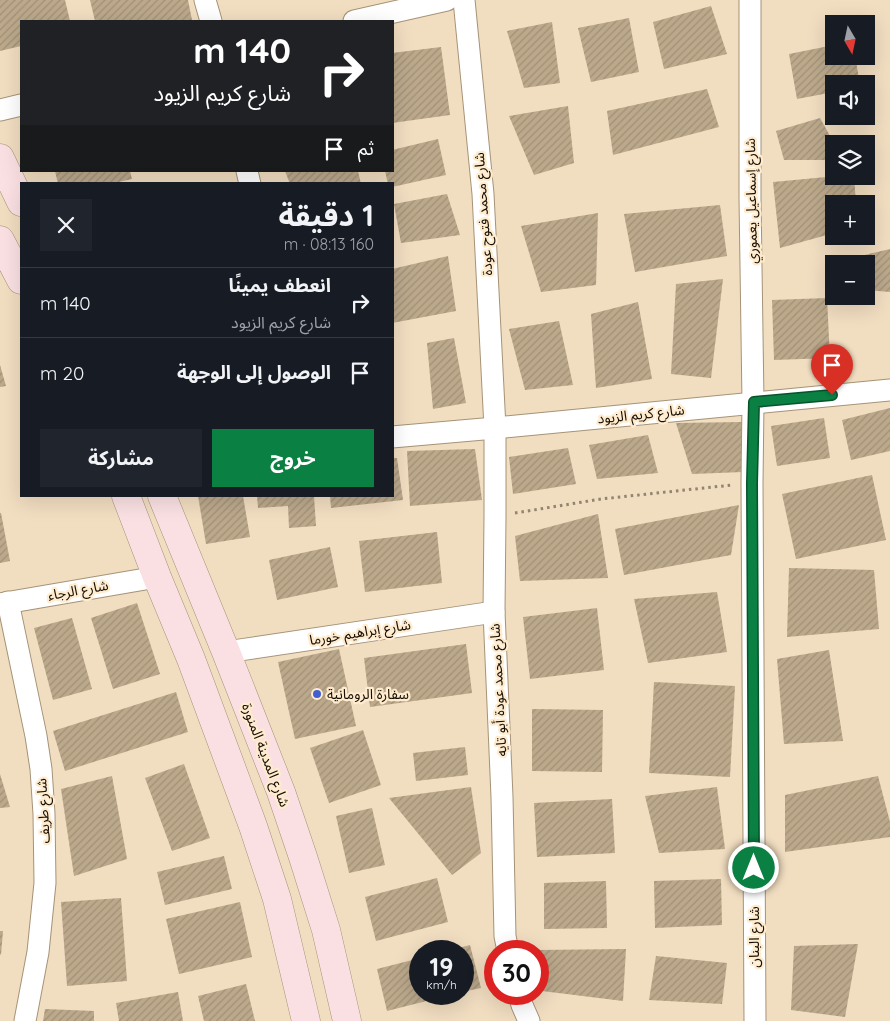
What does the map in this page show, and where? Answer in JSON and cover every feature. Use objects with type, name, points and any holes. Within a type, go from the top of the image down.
[{"type":"main road","points":[[0,158],[20,200]]},
{"type":"main road","points":[[0,240],[20,278]]},
{"type":"main road","points":[[126,497],[157,577],[195,667],[253,826],[276,899],[306,1021]]},
{"type":"main road","name":"شارع المدينة المنورة","points":[[162,497],[281,792],[326,930],[347,1021]]},
{"type":"street","points":[[205,0],[211,20]]},
{"type":"street","points":[[358,20],[448,0]]},
{"type":"street","name":"شارع محمد فتوح عودة","points":[[464,0],[483,194],[495,428]]},
{"type":"street","name":"شارع إسماعيل يعموري","points":[[750,0],[750,198],[754,402]]},
{"type":"street","points":[[0,110],[20,105]]},
{"type":"street","name":"شارع كريم الزيود","points":[[394,437],[890,390]]},
{"type":"street","name":"شارع البنان","points":[[754,402],[752,483],[755,1021]]},
{"type":"street","name":"شارع محمد عودة أبو تايه","points":[[495,428],[494,612],[506,940]]},
{"type":"street","name":"شارع الرجاء","points":[[4,603],[157,577]]},
{"type":"street","name":"شارع طريف","points":[[4,603],[37,744],[44,814],[45,884],[38,952],[25,1021]]},
{"type":"street","name":"شارع إبراهيم خورما","points":[[226,652],[494,612]]},
{"type":"street","points":[[523,1005],[529,1021]]},
{"type":"path","points":[[496,516],[601,499],[752,483]]},
{"type":"building","points":[[0,0],[65,0],[70,20],[20,20],[20,46],[0,51]]},
{"type":"building","points":[[90,0],[188,0],[192,20],[95,20]]},
{"type":"building","points":[[711,6],[727,54],[664,69],[653,22]]},
{"type":"building","points":[[629,18],[639,72],[591,82],[578,28]]},
{"type":"building","points":[[552,22],[560,83],[524,88],[507,31]]},
{"type":"building","points":[[441,47],[450,115],[394,123],[394,53]]},
{"type":"building","points":[[825,47],[825,65],[857,65],[858,75],[825,75],[825,94],[797,99],[789,54]]},
{"type":"building","points":[[707,89],[719,127],[613,155],[607,111]]},
{"type":"building","points":[[568,106],[574,163],[534,175],[509,116]]},
{"type":"building","points":[[820,118],[830,135],[825,135],[825,160],[784,160],[776,131]]},
{"type":"building","points":[[438,139],[446,175],[394,187],[394,182],[388,182],[385,172],[394,172],[394,150]]},
{"type":"building","points":[[55,172],[130,172],[132,179],[119,182],[58,182]]},
{"type":"building","points":[[285,172],[358,172],[361,182],[289,182]]},
{"type":"building","points":[[825,177],[825,185],[855,185],[855,195],[825,195],[825,236],[780,248],[773,182]]},
{"type":"building","points":[[447,194],[460,235],[401,243],[394,204]]},
{"type":"building","points":[[720,205],[727,256],[635,272],[624,214]]},
{"type":"building","points":[[598,213],[596,285],[541,292],[521,226]]},
{"type":"building","points":[[890,249],[890,292],[875,291],[875,255],[864,255]]},
{"type":"building","points":[[448,256],[456,311],[394,323],[394,269]]},
{"type":"building","points":[[723,279],[711,378],[671,374],[676,284]]},
{"type":"building","points":[[825,298],[825,305],[827,305],[830,358],[774,360],[772,300]]},
{"type":"building","points":[[638,302],[652,379],[596,388],[591,314]]},
{"type":"building","points":[[559,321],[573,385],[525,390],[509,329]]},
{"type":"building","points":[[454,338],[466,403],[433,409],[427,343]]},
{"type":"building","points":[[0,365],[6,386],[0,387]]},
{"type":"building","points":[[890,408],[890,451],[851,460],[842,420]]},
{"type":"building","points":[[824,418],[830,458],[777,466],[771,426]]},
{"type":"building","points":[[742,422],[743,472],[692,474],[676,423]]},
{"type":"building","points":[[648,435],[658,473],[597,479],[589,445]]},
{"type":"building","points":[[568,448],[576,484],[513,494],[509,457]]},
{"type":"building","points":[[475,449],[482,500],[410,506],[407,451]]},
{"type":"building","points":[[394,458],[397,458],[403,500],[331,508],[330,497],[394,497]]},
{"type":"building","points":[[872,475],[886,540],[796,559],[782,494]]},
{"type":"building","points":[[198,497],[243,497],[250,537],[206,544]]},
{"type":"building","points":[[257,497],[314,497],[316,526],[289,528],[288,506],[258,508]]},
{"type":"building","points":[[739,505],[731,555],[624,575],[615,529]]},
{"type":"building","points":[[0,513],[10,561],[0,563]]},
{"type":"building","points":[[598,514],[608,578],[520,581],[515,536]]},
{"type":"building","points":[[437,532],[442,583],[365,592],[359,541]]},
{"type":"building","points":[[330,547],[338,587],[277,600],[269,560]]},
{"type":"building","points":[[789,568],[874,570],[879,629],[787,637]]},
{"type":"building","points":[[717,592],[727,652],[648,663],[634,599]]},
{"type":"building","points":[[137,603],[160,674],[113,689],[91,618]]},
{"type":"building","points":[[597,608],[604,670],[530,679],[523,617]]},
{"type":"building","points":[[72,618],[92,689],[53,700],[34,628]]},
{"type":"building","points":[[466,644],[472,693],[370,707],[364,658]]},
{"type":"building","points":[[339,649],[356,726],[295,739],[278,662]]},
{"type":"building","points":[[829,650],[843,741],[784,744],[777,659]]},
{"type":"building","points":[[654,682],[735,686],[730,777],[649,773]]},
{"type":"building","points":[[176,692],[188,732],[65,771],[53,731]]},
{"type":"building","points":[[532,709],[603,710],[602,772],[532,771]]},
{"type":"building","points":[[363,730],[381,785],[329,803],[310,748]]},
{"type":"building","points":[[465,747],[468,775],[416,781],[413,753]]},
{"type":"building","points":[[184,764],[210,838],[172,851],[145,778]]},
{"type":"building","points":[[0,774],[10,807],[0,808]]},
{"type":"building","points":[[112,776],[127,859],[74,876],[61,789]]},
{"type":"building","points":[[878,776],[890,822],[890,837],[785,852],[785,795]]},
{"type":"building","points":[[471,787],[481,853],[452,875],[389,798]]},
{"type":"building","points":[[717,787],[725,849],[659,853],[645,796]]},
{"type":"building","points":[[612,799],[615,853],[537,857],[534,803]]},
{"type":"building","points":[[372,808],[385,865],[349,873],[336,816]]},
{"type":"building","points":[[224,856],[232,889],[165,905],[157,872]]},
{"type":"building","points":[[437,878],[448,922],[376,941],[365,897]]},
{"type":"building","points":[[721,879],[722,925],[655,928],[654,881]]},
{"type":"building","points":[[606,881],[607,928],[544,929],[544,883]]},
{"type":"building","points":[[121,898],[127,981],[67,986],[61,902]]},
{"type":"building","points":[[240,902],[252,957],[179,974],[166,919]]},
{"type":"building","points":[[0,931],[3,931],[1,955],[0,954]]},
{"type":"building","points":[[858,944],[845,1017],[791,1010],[794,946]]},
{"type":"building","points":[[626,949],[623,1001],[549,992],[549,950]]},
{"type":"building","points":[[656,956],[727,963],[722,1004],[649,1000]]},
{"type":"building","points":[[409,961],[409,1005],[411,1005],[387,1011],[377,969]]},
{"type":"building","points":[[474,961],[481,988],[474,989]]},
{"type":"building","points":[[246,984],[255,1021],[204,1021],[198,996]]},
{"type":"building","points":[[178,992],[183,1021],[119,1021],[116,1003]]},
{"type":"building","points":[[45,1009],[94,1011],[94,1021],[43,1021]]},
{"type":"place","name":"سفارة الرومانية","points":[[317,694]]},
{"type":"route","points":[[754,868],[752,483],[754,402],[832,395]]}]
